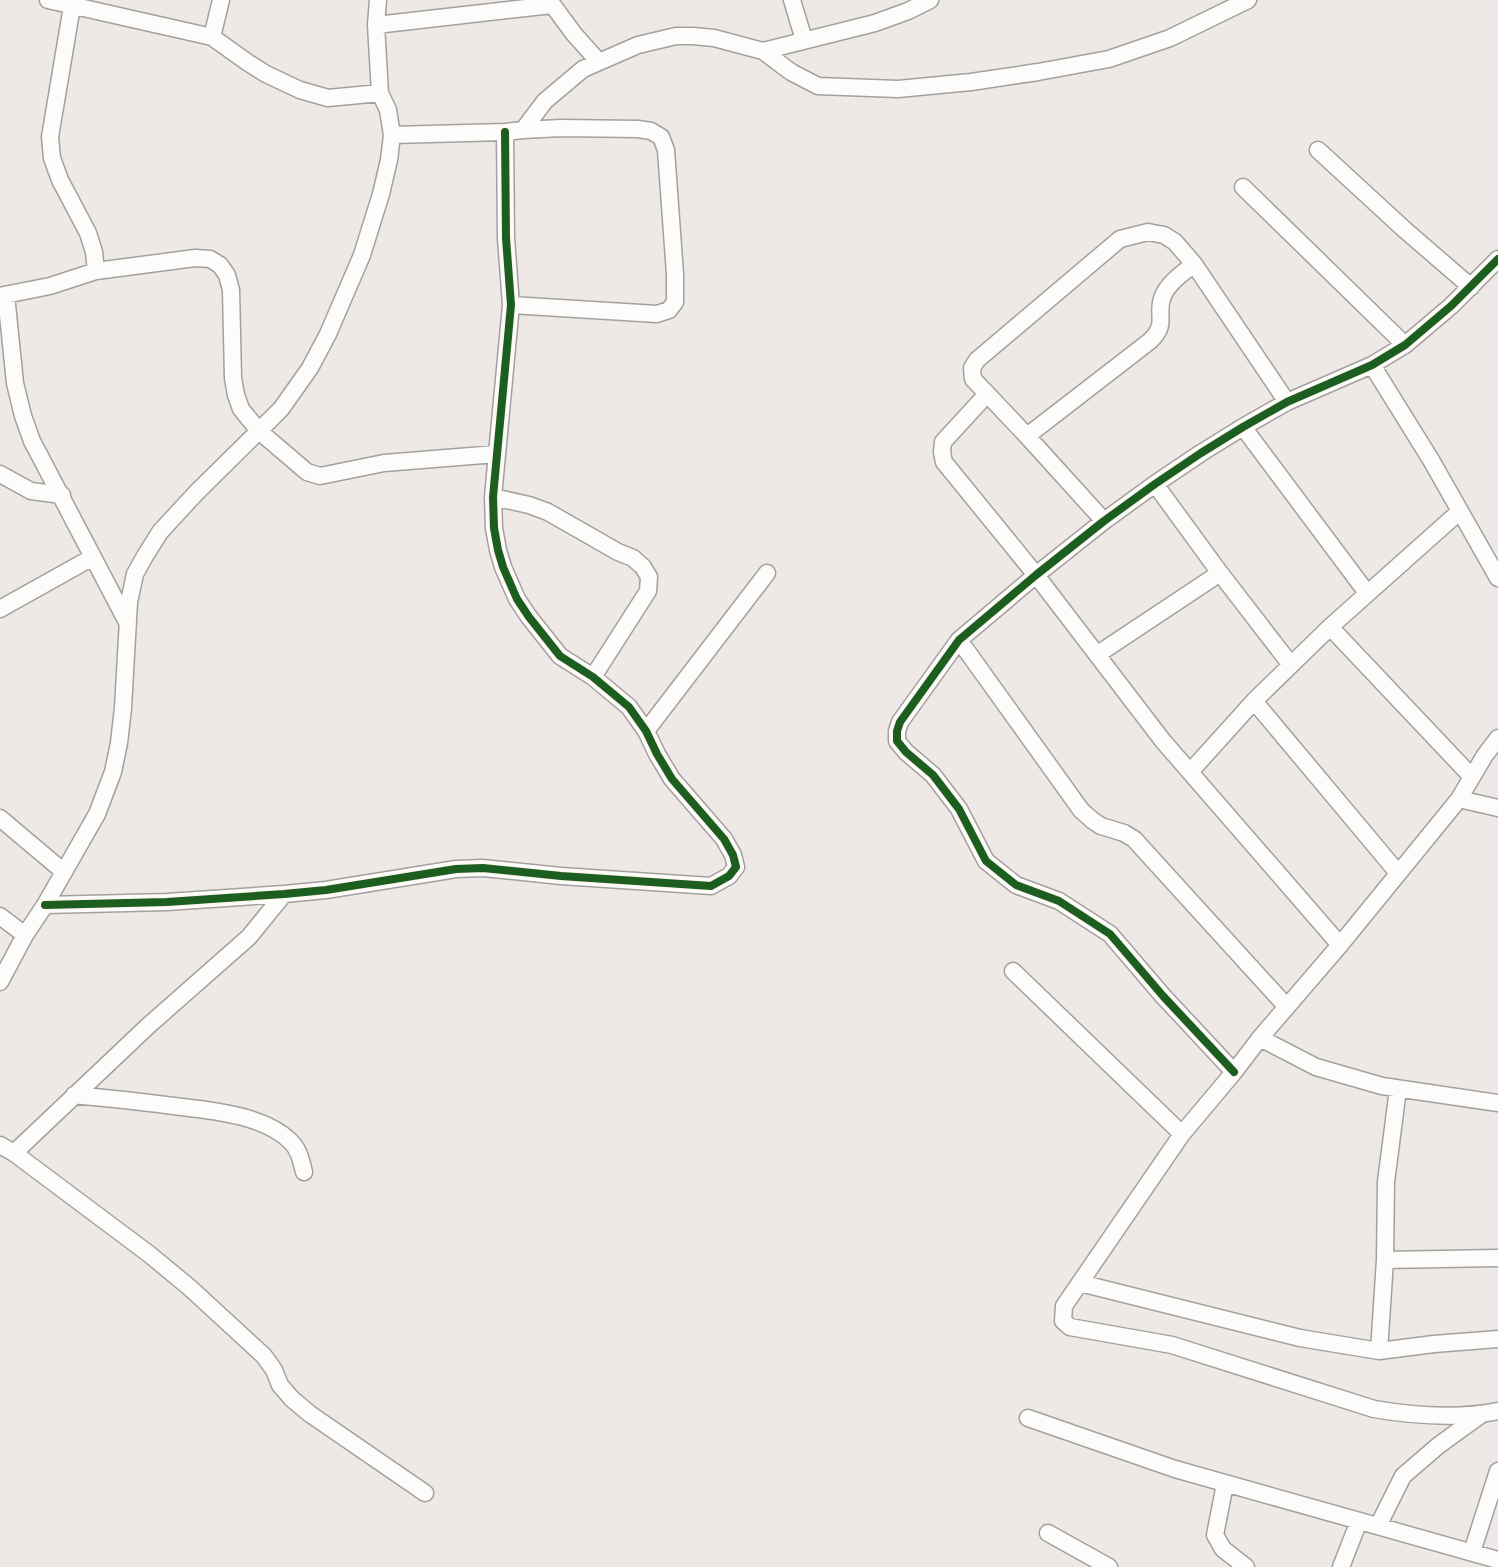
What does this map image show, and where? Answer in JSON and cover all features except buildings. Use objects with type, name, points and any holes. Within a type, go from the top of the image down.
[{"type":"street","points":[[48,0],[212,37],[266,74],[300,90],[328,98],[380,93]]},
{"type":"street","points":[[212,37],[221,0]]},
{"type":"street","points":[[0,982],[25,935],[45,905],[97,814],[113,772],[123,708],[129,602],[135,574],[160,532],[196,493],[281,410],[310,368],[328,334],[362,255],[390,160],[392,135],[388,110],[380,93],[376,25],[378,0]]},
{"type":"street","points":[[792,0],[804,40]]},
{"type":"street","points":[[763,51],[875,23],[908,11],[930,0]]},
{"type":"street","points":[[523,130],[545,101],[583,69],[638,45],[676,36],[714,38],[763,51],[791,72],[818,86],[898,89],[962,83],[1110,59],[1170,38],[1248,0]]},
{"type":"street","points":[[376,25],[550,2],[574,34],[599,62]]},
{"type":"street","points":[[72,6],[50,137],[52,158],[60,180],[88,233],[94,252],[96,271]]},
{"type":"street","points":[[392,135],[505,132],[561,128],[638,129],[651,131],[661,137],[666,150],[674,274],[675,302],[669,310],[657,314],[511,305]]},
{"type":"street","points":[[45,905],[167,902],[284,894],[326,890],[456,869],[483,868],[561,876],[712,886],[729,876],[736,867],[733,855],[724,839],[664,767],[646,730],[629,707],[593,677],[560,656],[517,599],[503,567],[494,528],[494,497],[496,454],[511,305],[506,238],[505,132]]},
{"type":"street","points":[[1318,150],[1405,230],[1471,287]]},
{"type":"street","points":[[1243,187],[1406,345]]},
{"type":"street","points":[[1104,521],[973,379],[972,368],[977,360],[1120,239],[1148,232],[1164,235],[1175,242],[1194,264],[1287,402]]},
{"type":"street","points":[[128,624],[32,441],[23,416],[15,383],[3,296],[50,286],[96,271],[195,258],[210,259],[220,265],[227,276],[230,290],[233,378],[241,409],[259,431],[307,472],[320,476],[384,463],[496,454]]},
{"type":"street","points":[[1234,1072],[1163,996],[1110,934],[1059,901],[1016,885],[986,861],[959,809],[933,775],[906,752],[897,741],[897,731],[900,722],[959,640],[1104,521],[1201,453],[1287,402],[1372,365],[1406,345],[1451,306],[1498,259]]},
{"type":"street","points":[[1027,436],[1158,333],[1161,325],[1162,297],[1169,286],[1194,264]]},
{"type":"street","points":[[1372,365],[1431,460],[1498,578]]},
{"type":"street","points":[[987,394],[943,442],[944,462],[1036,575],[1163,741],[1340,945]]},
{"type":"street","points":[[1244,428],[1367,593]]},
{"type":"street","points":[[0,474],[31,491],[62,495]]},
{"type":"street","points":[[1155,484],[1291,666]]},
{"type":"street","points":[[494,497],[529,505],[548,512],[618,552],[633,558],[644,567],[649,577],[648,591],[593,677]]},
{"type":"street","points":[[1190,772],[1254,702],[1330,627],[1459,512]]},
{"type":"street","points":[[0,609],[93,557]]},
{"type":"street","points":[[1098,654],[1220,573]]},
{"type":"street","points":[[646,730],[767,574]]},
{"type":"street","points":[[1330,627],[1472,777]]},
{"type":"street","points":[[959,640],[1081,810],[1101,826],[1124,833],[1134,839],[1287,1008]]},
{"type":"street","points":[[1254,702],[1398,873]]},
{"type":"street","points":[[1498,738],[1485,755],[1458,799],[1340,945],[1260,1038],[1182,1134],[1064,1306],[1062,1314],[1063,1321],[1070,1327],[1172,1345],[1374,1409],[1397,1413],[1450,1416],[1498,1411]]},
{"type":"street","points":[[1458,799],[1498,808]]},
{"type":"street","points":[[0,818],[64,872]]},
{"type":"street","points":[[284,894],[250,937],[148,1026],[74,1095],[7,1149],[149,1254],[189,1287],[264,1356],[274,1370],[280,1385],[292,1399],[310,1414],[426,1493]]},
{"type":"street","points":[[0,916],[25,935]]},
{"type":"street","points":[[1013,971],[1182,1134]]},
{"type":"street","points":[[1260,1038],[1316,1067],[1382,1086],[1498,1103]]},
{"type":"street","points":[[1379,1351],[1385,1260],[1386,1182],[1398,1089]]},
{"type":"street","points":[[74,1095],[225,1113],[262,1124],[282,1134],[291,1142],[299,1152],[304,1172]]},
{"type":"street","points":[[1385,1260],[1498,1258]]},
{"type":"street","points":[[1080,1284],[1300,1338],[1379,1351],[1498,1339]]},
{"type":"street","points":[[1378,1526],[1403,1476],[1439,1445],[1482,1414]]},
{"type":"street","points":[[1028,1418],[1175,1469],[1498,1560]]},
{"type":"street","points":[[1472,1552],[1498,1471]]},
{"type":"street","points":[[1225,1484],[1215,1535],[1223,1549],[1246,1567]]},
{"type":"street","points":[[1341,1567],[1359,1521]]},
{"type":"street","points":[[1048,1533],[1109,1567]]},
{"type":"cycle path","points":[[45,905],[167,902],[284,894],[326,890],[456,869],[483,868],[561,876],[711,886],[729,876],[736,867],[733,855],[724,839],[672,779],[646,731],[629,707],[593,677],[560,656],[517,599],[503,567],[494,528],[493,497],[511,305],[506,238],[505,132]]},
{"type":"cycle path","points":[[1234,1072],[1163,996],[1110,934],[1059,901],[1016,885],[986,861],[959,809],[933,775],[906,752],[897,741],[897,731],[900,722],[959,640],[1104,521],[1155,484],[1243,427],[1287,402],[1372,365],[1405,345],[1451,306],[1498,259]]}]
